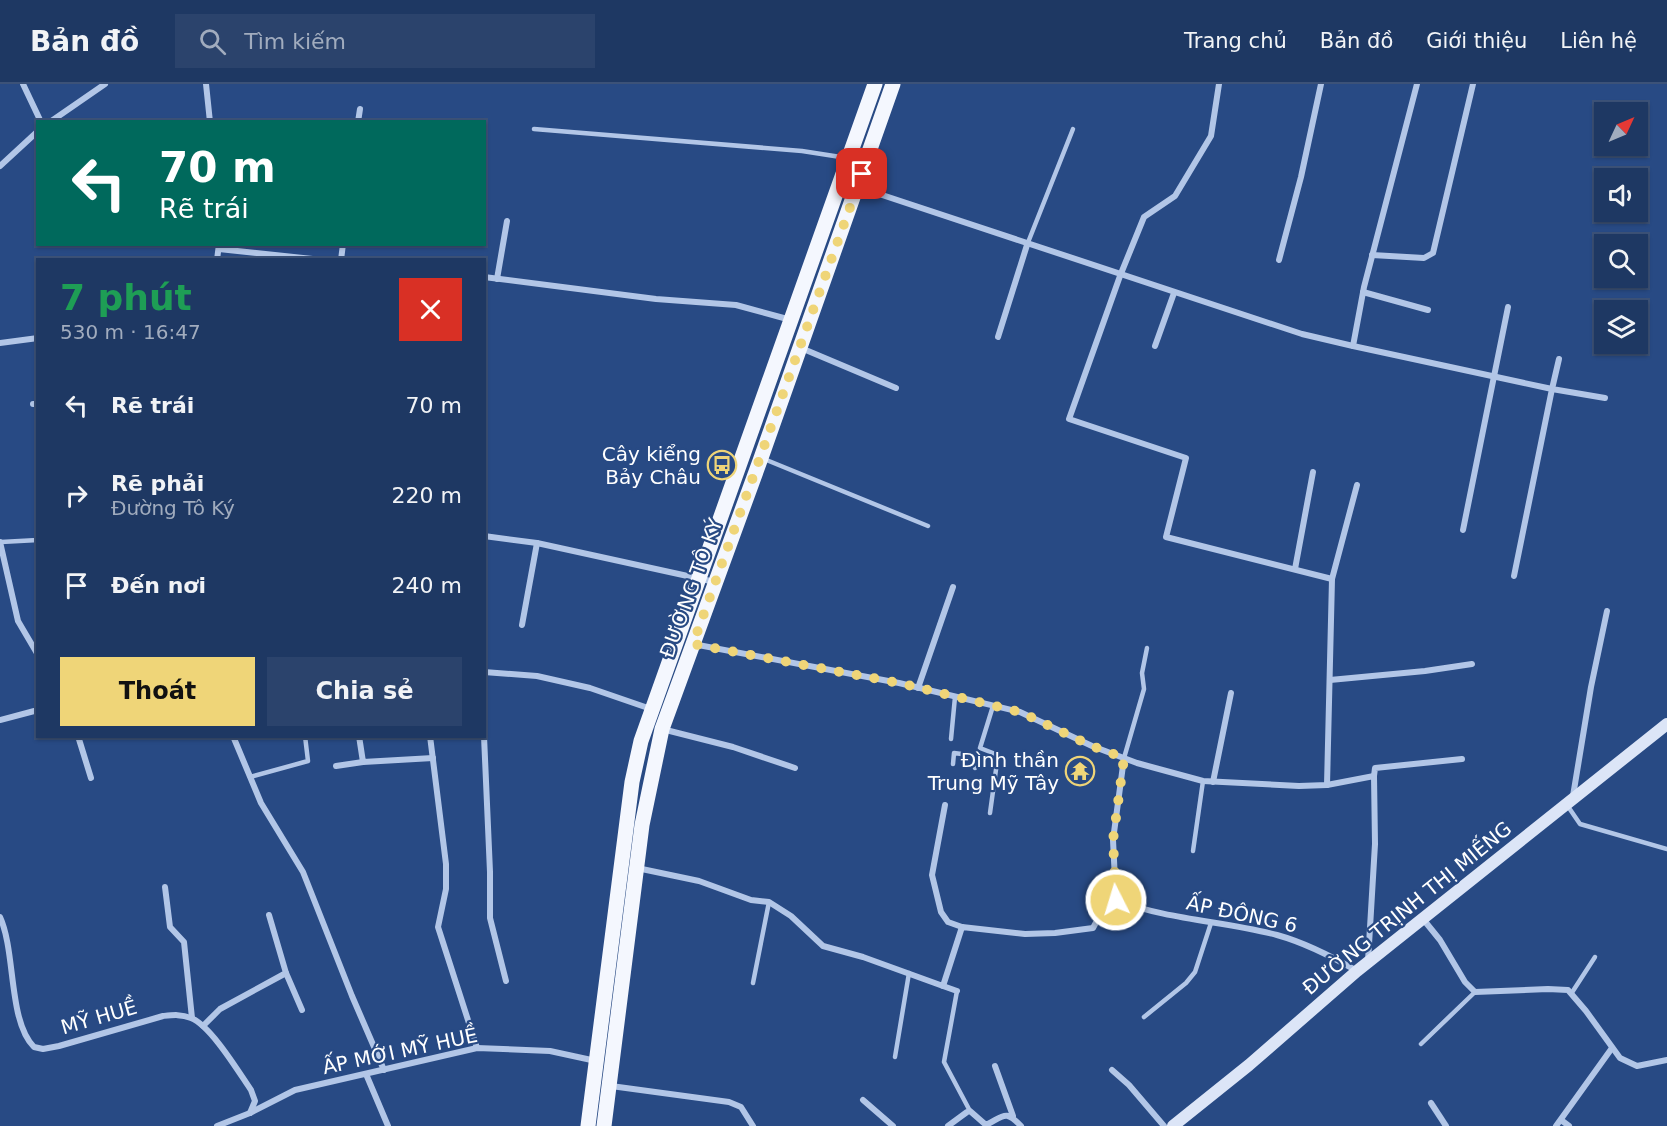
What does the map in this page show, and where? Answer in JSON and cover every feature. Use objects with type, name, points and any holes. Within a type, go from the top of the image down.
[{"type":"main road","name":"ĐƯỜNG TÔ KÝ","points":[[588,1126],[632,782],[641,741],[875,84]]},
{"type":"main road","name":"ĐƯỜNG TÔ KÝ","points":[[604,1126],[648,790],[662,729],[801,347],[893,84]]},
{"type":"main road","points":[[676,641],[693,644]]},
{"type":"main road","name":"ĐƯỜNG TRỊNH THỊ MIẾNG","points":[[1173,1126],[1249,1065],[1368,962],[1667,724]]},
{"type":"street","points":[[23,84],[40,120]]},
{"type":"street","points":[[53,120],[105,84]]},
{"type":"street","points":[[206,84],[210,120]]},
{"type":"street","points":[[1219,84],[1211,136],[1175,196],[1144,217],[1120,276],[1069,419],[1186,458],[1166,537],[1332,579]]},
{"type":"street","points":[[1279,260],[1301,177],[1321,84]]},
{"type":"street","points":[[1353,346],[1372,255],[1417,84]]},
{"type":"street","points":[[1372,255],[1424,258],[1433,252],[1473,84]]},
{"type":"street","points":[[358,120],[360,109]]},
{"type":"street","points":[[0,166],[36,133]]},
{"type":"street","points":[[857,187],[1120,276],[1302,334],[1494,377],[1605,398]]},
{"type":"street","points":[[497,279],[507,221]]},
{"type":"street","points":[[998,337],[1027,245]]},
{"type":"street","points":[[219,247],[306,258]]},
{"type":"street","points":[[486,278],[656,299],[736,306],[792,320]]},
{"type":"street","points":[[1363,292],[1428,310]]},
{"type":"street","points":[[1155,346],[1174,293]]},
{"type":"street","points":[[1463,530],[1508,307]]},
{"type":"street","points":[[0,343],[36,338]]},
{"type":"street","points":[[801,347],[896,388]]},
{"type":"street","points":[[1514,576],[1559,359]]},
{"type":"street","points":[[1294,569],[1313,472]]},
{"type":"street","points":[[1327,785],[1332,579],[1357,485]]},
{"type":"street","points":[[486,536],[537,543],[715,582]]},
{"type":"street","points":[[0,542],[18,621],[36,652]]},
{"type":"street","points":[[522,625],[537,543]]},
{"type":"street","points":[[918,688],[953,587]]},
{"type":"street","points":[[1570,802],[1607,611]]},
{"type":"street","points":[[693,644],[918,688],[1020,712],[1092,746],[1124,758],[1203,781],[1299,786],[1327,785],[1374,776]]},
{"type":"street","points":[[1330,680],[1472,664]]},
{"type":"street","points":[[486,672],[537,676],[590,688],[651,709]]},
{"type":"street","points":[[1213,782],[1231,693]]},
{"type":"street","points":[[0,720],[36,711]]},
{"type":"street","points":[[662,729],[733,747],[795,768]]},
{"type":"street","points":[[79,738],[91,778]]},
{"type":"street","points":[[234,738],[261,803],[303,872],[384,1070]]},
{"type":"street","points":[[359,738],[363,762]]},
{"type":"street","points":[[430,738],[446,864],[446,889],[438,927],[477,1048]]},
{"type":"street","points":[[484,738],[490,861],[490,918],[506,981]]},
{"type":"street","points":[[336,766],[433,758]]},
{"type":"street","points":[[945,805],[932,875],[941,912],[948,922],[962,927],[1025,934],[1093,928],[1106,904],[1116,900],[1113,840],[1124,758]]},
{"type":"street","points":[[1368,962],[1375,844],[1375,768],[1462,759]]},
{"type":"street","points":[[637,868],[699,881],[751,900],[769,902],[791,916],[823,946],[957,991]]},
{"type":"street","points":[[165,887],[170,927],[184,942],[192,1018],[203,1026],[251,1090],[255,1101],[250,1113]]},
{"type":"street","name":"ẤP ĐÔNG 6","points":[[1116,900],[1150,912],[1278,936],[1320,950],[1357,971]]},
{"type":"street","points":[[269,915],[286,974],[302,1010]]},
{"type":"street","name":"MỸ HUỀ","points":[[0,917],[21,1029],[34,1047],[43,1049],[59,1046],[163,1016],[177,1014],[192,1018]]},
{"type":"street","points":[[1423,919],[1440,940],[1465,982],[1475,992],[1568,990],[1620,1058],[1637,1066],[1667,1060]]},
{"type":"street","points":[[944,986],[962,927]]},
{"type":"street","points":[[203,1026],[220,1009],[286,974]]},
{"type":"street","name":"ẤP MỚI MỸ HUỀ","points":[[217,1126],[250,1113],[295,1090],[477,1048],[550,1051],[597,1061]]},
{"type":"street","points":[[1556,1126],[1612,1048]]},
{"type":"street","points":[[995,1066],[1013,1116],[1021,1126]]},
{"type":"street","points":[[1112,1070],[1129,1085],[1164,1126]]},
{"type":"street","points":[[366,1074],[388,1126]]},
{"type":"street","points":[[610,1086],[729,1102],[741,1107],[753,1126]]},
{"type":"street","points":[[863,1100],[893,1126]]},
{"type":"street","points":[[1431,1103],[1446,1126]]},
{"type":"street","points":[[948,1126],[970,1111],[986,1125],[1003,1116],[1013,1116]]},
{"type":"street","points":[[1561,1120],[1569,1126]]},
{"type":"lane","points":[[534,129],[802,151],[850,158]]},
{"type":"lane","points":[[1027,245],[1073,129]]},
{"type":"lane","points":[[761,458],[928,526]]},
{"type":"lane","points":[[0,542],[36,540]]},
{"type":"lane","points":[[1124,758],[1144,689],[1142,672],[1147,648]]},
{"type":"lane","points":[[951,739],[954,697]]},
{"type":"lane","points":[[975,768],[993,706]]},
{"type":"lane","points":[[250,777],[308,761],[304,738]]},
{"type":"lane","points":[[980,748],[998,755],[990,813]]},
{"type":"lane","points":[[953,764],[954,753],[977,756]]},
{"type":"lane","points":[[1193,851],[1203,781]]},
{"type":"lane","points":[[1570,802],[1580,824],[1667,849]]},
{"type":"lane","points":[[753,983],[769,902]]},
{"type":"lane","points":[[1144,1017],[1186,983],[1195,972],[1211,923]]},
{"type":"lane","points":[[1571,994],[1595,957]]},
{"type":"lane","points":[[895,1057],[909,973]]},
{"type":"lane","points":[[957,991],[944,1062],[970,1111]]},
{"type":"lane","points":[[1421,1044],[1475,992]]},
{"type":"place","name":"Cây kiểng Bảy Châu","points":[[722,465]]},
{"type":"place","name":"Đình thần Trung Mỹ Tây","points":[[1080,771]]},
{"type":"route","points":[[862,174],[693,644],[899,683],[1020,712],[1092,746],[1124,758],[1113,840],[1116,900]]}]
